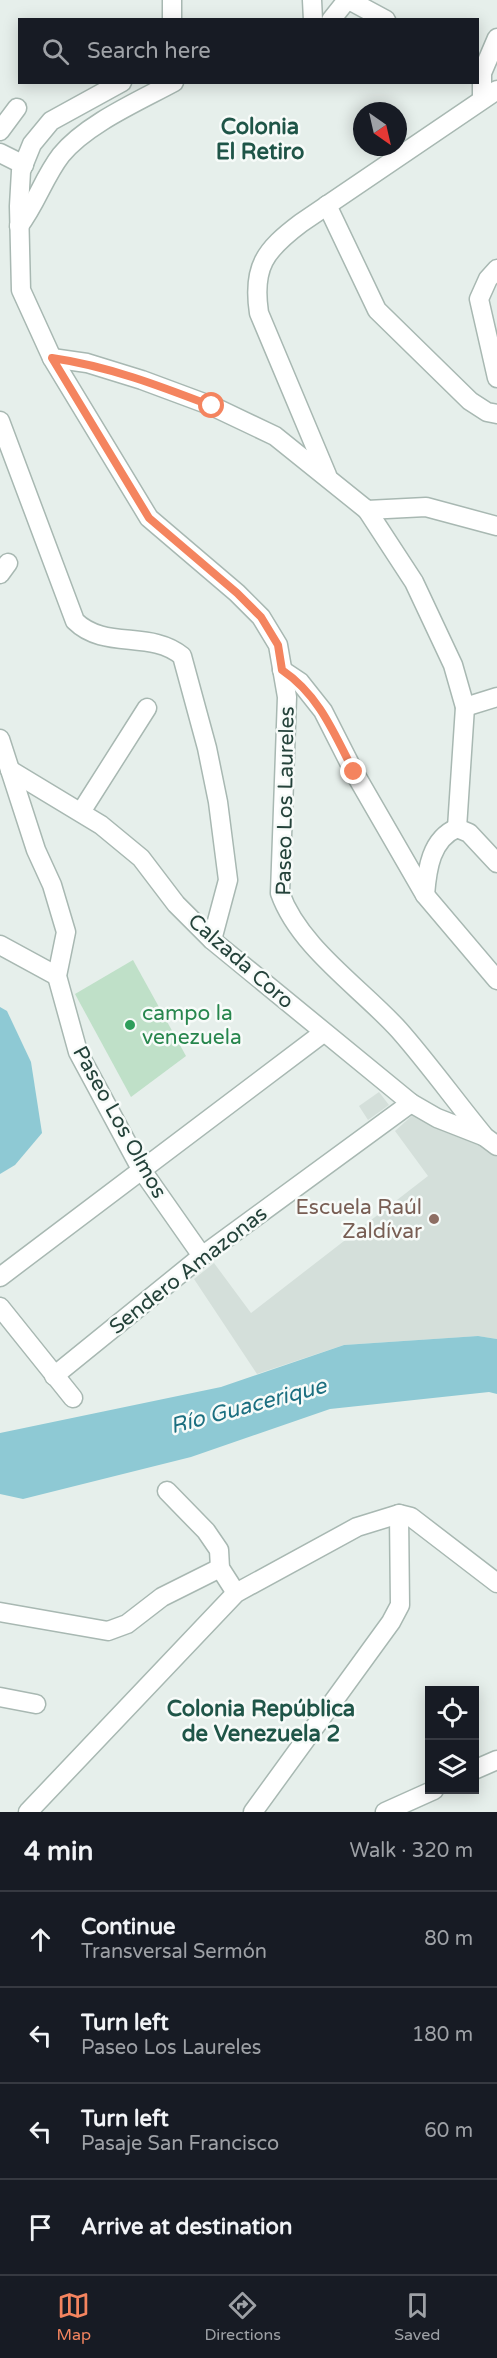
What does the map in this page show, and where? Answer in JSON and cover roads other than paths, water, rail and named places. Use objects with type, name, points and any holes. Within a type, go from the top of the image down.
[{"type":"street","points":[[172,0],[172,18]]},
{"type":"street","points":[[312,0],[313,18]]},
{"type":"street","points":[[333,18],[348,0],[382,18]]},
{"type":"street","points":[[327,475],[267,336],[256,288],[261,263],[276,242],[483,90],[482,73],[497,38]]},
{"type":"street","name":"Paseo Los Laureles","points":[[118,84],[51,121],[32,144],[24,165],[19,195],[21,290],[52,358],[149,518],[237,593],[261,617],[278,645],[287,697],[280,893],[287,914],[308,939],[398,1030],[491,1142]]},
{"type":"street","points":[[20,226],[31,212],[42,184],[62,153],[82,136],[125,108],[170,84]]},
{"type":"street","points":[[0,131],[17,108]]},
{"type":"street","points":[[0,153],[24,165]]},
{"type":"street","points":[[327,206],[377,310],[470,401],[487,412],[497,414]]},
{"type":"street","points":[[497,269],[488,279],[479,299],[497,378]]},
{"type":"street","points":[[52,358],[87,363],[142,380],[212,406],[275,436],[327,475],[367,510],[414,582],[453,665],[465,707],[457,828]]},
{"type":"street","points":[[0,421],[75,621],[84,630],[98,636],[172,647],[182,656],[212,770],[228,880],[212,940]]},
{"type":"street","points":[[367,510],[426,507],[497,526]]},
{"type":"street","points":[[282,670],[300,682],[323,711],[354,772],[425,895],[497,980]]},
{"type":"street","points":[[465,707],[497,697]]},
{"type":"street","points":[[81,812],[147,708]]},
{"type":"street","name":"Paseo Los Olmos","points":[[0,739],[36,850],[52,885],[66,932],[57,976],[78,1052],[141,1169],[202,1256]]},
{"type":"street","name":"Calzada Coro","points":[[10,770],[101,825],[141,858],[176,904],[212,940],[411,1103],[437,1118],[491,1142]]},
{"type":"street","points":[[425,895],[427,872],[433,852],[445,833],[457,828],[469,833],[497,863]]},
{"type":"street","points":[[0,945],[57,976]]},
{"type":"street","points":[[0,1277],[324,1033]]},
{"type":"street","name":"Sendero Amazonas","points":[[54,1376],[202,1256],[411,1103]]},
{"type":"street","points":[[0,1306],[74,1398]]},
{"type":"street","points":[[167,1491],[206,1531],[219,1550],[220,1568],[236,1593]]},
{"type":"street","points":[[28,1812],[236,1593],[357,1527],[399,1514],[411,1517],[497,1583]]},
{"type":"street","points":[[252,1812],[391,1622],[400,1605],[399,1514]]},
{"type":"street","points":[[0,1611],[108,1631],[127,1624],[162,1597],[220,1568]]},
{"type":"street","points":[[0,1697],[36,1704]]},
{"type":"street","points":[[479,1768],[497,1760]]},
{"type":"street","points":[[385,1812],[425,1794]]},
{"type":"water","points":[[0,1007],[7,1011],[31,1062],[42,1133],[15,1165],[0,1174]]},
{"type":"water","name":"Río Guacerique","points":[[478,1336],[497,1339],[497,1394],[489,1392],[330,1409],[191,1457],[23,1499],[0,1494],[0,1433],[221,1387],[344,1345]]},
{"type":"place","name":"campo la venezuela","points":[[130,1025]]},
{"type":"place","name":"Escuela Raúl Zaldívar","points":[[434,1219]]},
{"type":"district","name":"Colonia El Retiro","points":[[260,138]]},
{"type":"district","name":"Colonia República de Venezuela 2","points":[[261,1721]]}]
